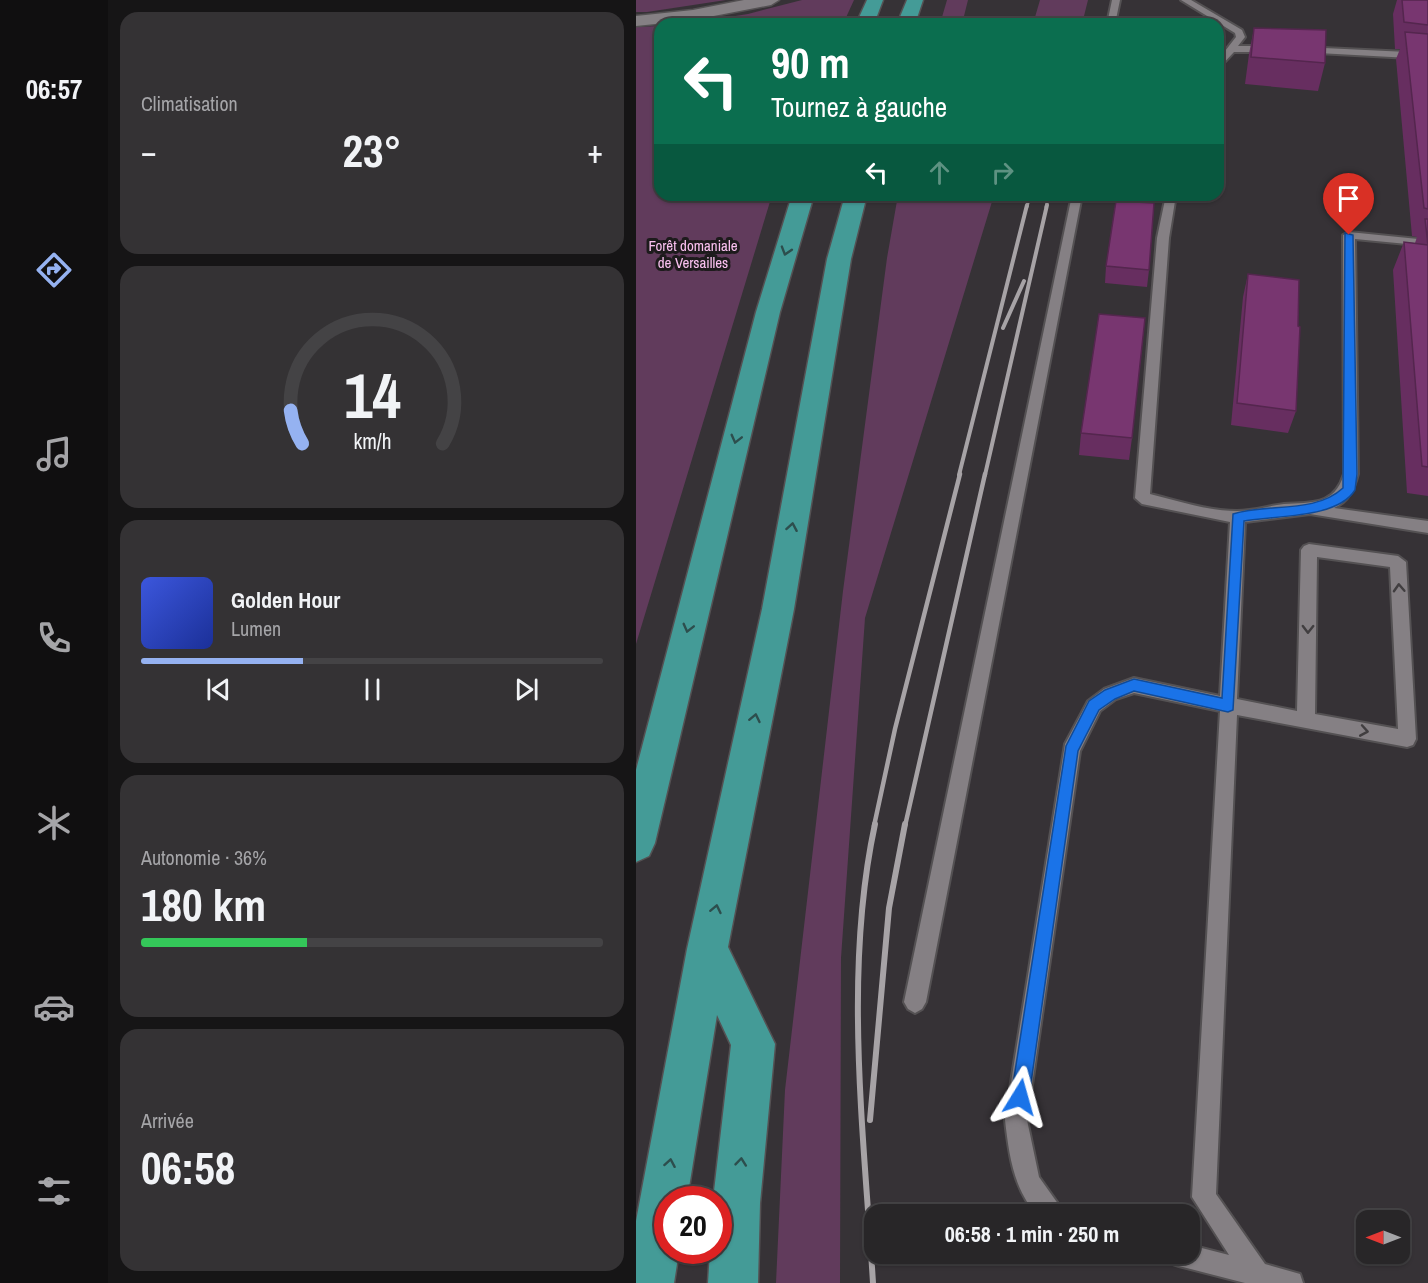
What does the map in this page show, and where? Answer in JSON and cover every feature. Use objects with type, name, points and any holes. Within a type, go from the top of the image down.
[{"type":"highway","points":[[868,18],[875,0]]},
{"type":"highway","points":[[908,18],[915,0]]},
{"type":"highway","points":[[636,843],[768,312],[801,201]]},
{"type":"highway","points":[[649,1283],[707,949],[778,609],[840,259],[854,201]]},
{"type":"highway","points":[[707,949],[753,1044],[736,1203],[733,1283]]},
{"type":"street","points":[[665,18],[703,14],[771,0]]},
{"type":"street","points":[[636,21],[654,19]]},
{"type":"lane","points":[[1112,18],[1116,0]]},
{"type":"lane","points":[[1185,0],[1215,18]]},
{"type":"lane","points":[[1224,23],[1239,32],[1241,37],[1224,59]]},
{"type":"lane","points":[[1233,49],[1277,50]]},
{"type":"lane","points":[[1288,50],[1428,56]]},
{"type":"lane","points":[[915,1002],[1076,201]]},
{"type":"lane","points":[[1170,201],[1163,238],[1142,498],[1238,517],[1272,511],[1306,509],[1336,502],[1349,490],[1351,474],[1349,235],[1428,243]]},
{"type":"lane","points":[[1306,509],[1428,527]]},
{"type":"lane","points":[[1238,517],[1204,1197],[1257,1274]]},
{"type":"lane","points":[[1040,1204],[1023,1169],[1016,1120],[1071,750],[1094,706],[1110,694],[1134,685],[1228,706],[1306,721],[1407,739],[1398,562],[1309,550],[1306,721]]},
{"type":"lane","points":[[1200,1259],[1291,1283]]},
{"type":"green space","points":[[636,0],[726,0],[636,12]]},
{"type":"green space","points":[[802,0],[854,0],[846,18],[722,18]]},
{"type":"green space","points":[[947,0],[968,0],[964,18],[942,18]]},
{"type":"green space","points":[[1040,0],[1088,0],[1084,18],[1035,18]]},
{"type":"green space","name":"Forêt domaniale de Versailles","points":[[654,26],[654,201],[770,201],[636,644],[636,27]]},
{"type":"green space","points":[[897,201],[992,201],[865,618],[841,958],[840,1283],[776,1283],[785,1090],[843,591],[887,258]]},
{"type":"building","points":[[1402,0],[1428,0],[1428,25],[1404,22]]},
{"type":"building","points":[[1254,28],[1326,30],[1325,63],[1251,57]]},
{"type":"building","points":[[1405,32],[1428,34],[1428,209],[1424,208]]},
{"type":"building","points":[[1116,201],[1154,203],[1149,270],[1106,266]]},
{"type":"building","points":[[1425,219],[1428,219],[1428,245]]},
{"type":"building","points":[[1404,242],[1428,245],[1428,467],[1422,466]]},
{"type":"building","points":[[1248,274],[1299,280],[1298,326],[1300,327],[1296,411],[1237,403]]},
{"type":"building","points":[[1099,314],[1145,318],[1132,438],[1081,433]]},
{"type":"railway","points":[[1027,207],[1028,201]]},
{"type":"railway","points":[[1046,207],[1048,201]]},
{"type":"railway","points":[[959,475],[1027,205]]},
{"type":"railway","points":[[985,475],[1047,205]]},
{"type":"railway","points":[[1003,328],[1024,281]]},
{"type":"railway","points":[[874,826],[895,729],[960,474]]},
{"type":"railway","points":[[905,826],[985,474]]},
{"type":"railway","points":[[873,1283],[861,1111],[858,995],[865,880],[875,824]]},
{"type":"railway","points":[[870,1120],[889,908],[905,824]]},
{"type":"route","points":[[1020,1097],[1071,750],[1094,706],[1110,694],[1134,685],[1228,706],[1238,517],[1272,511],[1306,509],[1336,502],[1349,490],[1351,474],[1349,235]]}]
